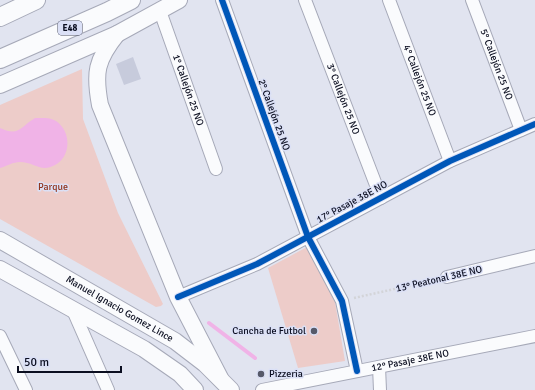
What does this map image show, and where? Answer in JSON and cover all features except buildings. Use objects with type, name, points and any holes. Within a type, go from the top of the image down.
[{"type":"main road","points":[[0,18],[36,0]]},
{"type":"main road","name":"E48","points":[[4,57],[131,0]]},
{"type":"main road","name":"E48","points":[[0,85],[117,34],[179,0]]},
{"type":"main road","points":[[117,34],[104,50],[97,67],[96,84],[100,105],[178,296],[220,378]]},
{"type":"main road","name":"Manuel Ignacio Gomez Lince","points":[[0,240],[175,341],[205,364],[231,390]]},
{"type":"main road","points":[[0,269],[159,358],[180,374],[195,390]]},
{"type":"street","name":"2° Callejón 25 NO","points":[[222,0],[308,237],[342,301],[358,371]]},
{"type":"street","name":"3° Callejón 25 NO","points":[[305,0],[381,198]]},
{"type":"street","name":"4° Callejón 25 NO","points":[[389,0],[450,160]]},
{"type":"street","name":"5° Callejón 25 NO","points":[[472,0],[521,130]]},
{"type":"street","name":"1° Callejón 25 NO","points":[[160,10],[216,170]]},
{"type":"street","name":"17° Pasaje 38E NO","points":[[178,296],[257,264],[450,160],[535,124]]},
{"type":"street","name":"13° Peatonal 38E NO","points":[[447,277],[535,256]]},
{"type":"street","points":[[72,308],[108,390]]},
{"type":"street","points":[[0,336],[26,390]]},
{"type":"street","name":"12° Pasaje 38E NO","points":[[262,390],[535,336]]},
{"type":"street","points":[[379,367],[380,390]]},
{"type":"green space","name":"Parque","points":[[82,69],[83,119],[118,213],[163,304],[161,306],[156,307],[0,219],[0,105]]},
{"type":"green space","name":"Cancha de Futbol","points":[[307,247],[335,302],[345,361],[298,368],[268,268]]},
{"type":"shaded area","points":[[35,118],[46,118],[56,121],[65,131],[68,143],[67,150],[61,161],[46,168],[20,162],[12,163],[0,168],[0,128],[11,132],[19,130]]},
{"type":"waterway","points":[[209,323],[255,358]]},
{"type":"cycle path","points":[[222,0],[308,237],[342,301],[357,371]]},
{"type":"cycle path","points":[[178,297],[257,264],[450,161],[535,124]]},
{"type":"place","name":"Cancha de Futbol","points":[[314,331]]},
{"type":"place","name":"Pizzeria","points":[[261,374]]}]
